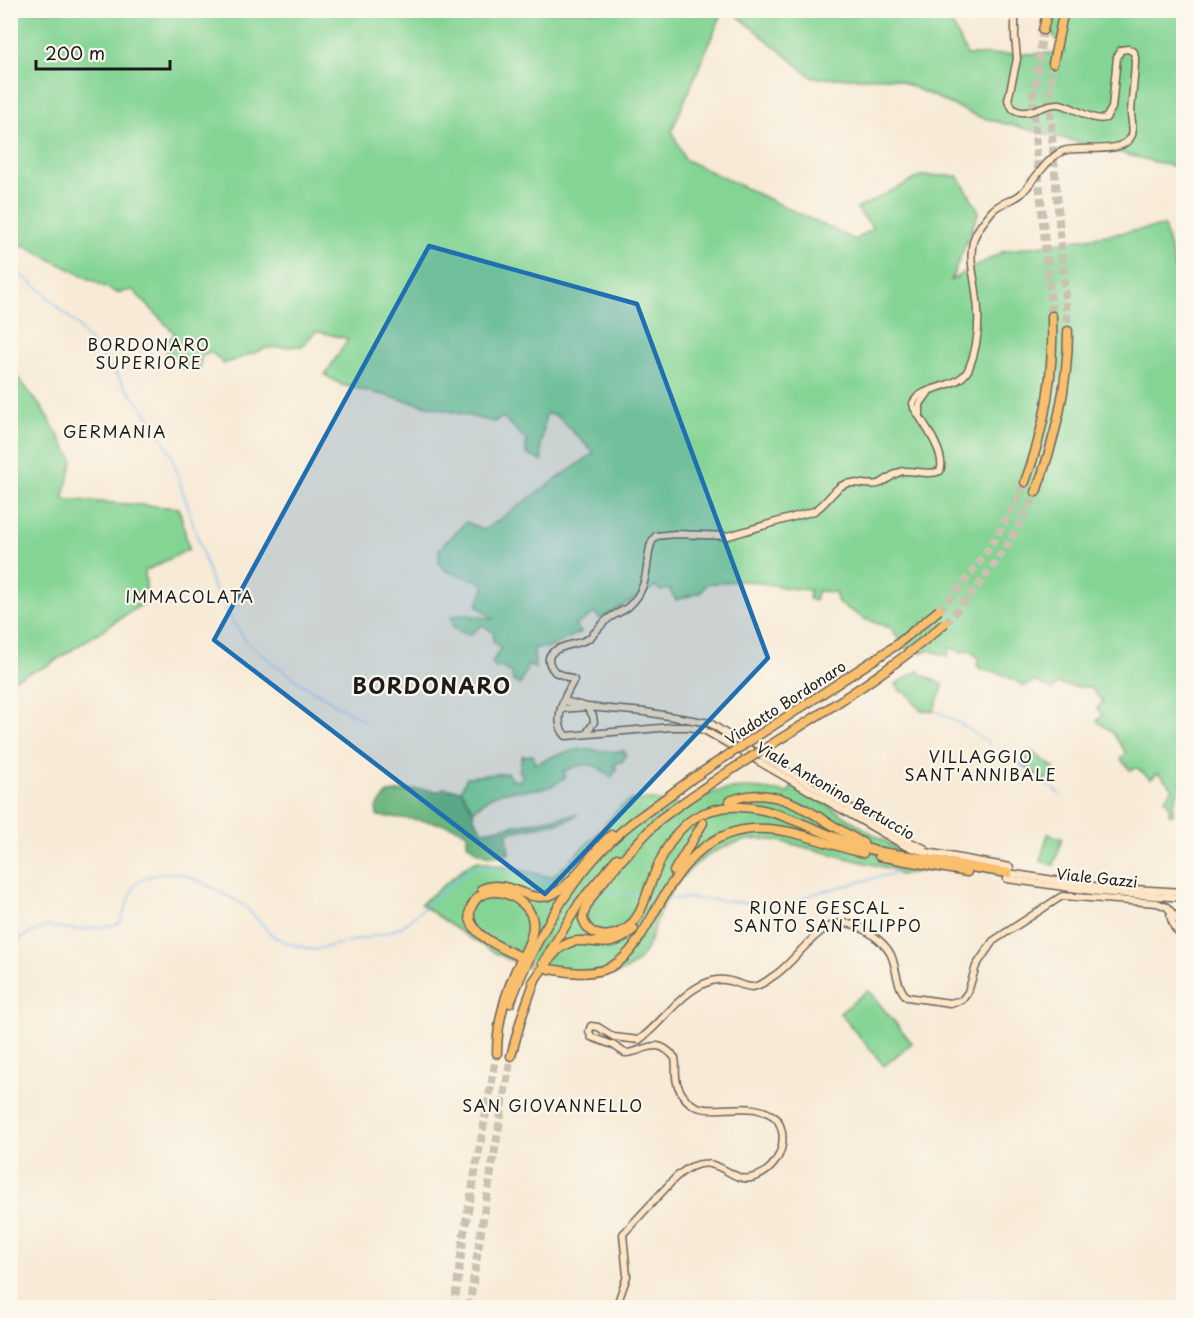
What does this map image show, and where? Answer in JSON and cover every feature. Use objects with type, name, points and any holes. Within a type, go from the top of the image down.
[{"type":"highway","points":[[1043,30],[1046,10]]},
{"type":"highway","points":[[1053,63],[1064,10]]},
{"type":"highway","points":[[1026,479],[1042,429],[1048,397],[1053,349],[1052,316]]},
{"type":"highway","points":[[1036,492],[1052,446],[1061,408],[1066,378],[1068,331]]},
{"type":"highway","name":"Viadotto Bordonaro","points":[[629,824],[693,778],[887,651],[939,610]]},
{"type":"highway","name":"Viadotto Bordonaro","points":[[659,820],[701,790],[896,663],[945,623]]},
{"type":"highway","points":[[730,801],[753,794],[783,799],[866,844],[895,854]]},
{"type":"highway","points":[[659,820],[615,868],[586,906],[583,919],[590,931],[599,935],[609,935],[618,934],[629,927],[640,912],[668,846],[687,824],[698,816],[715,809],[736,806],[783,816],[870,850],[1008,873]]},
{"type":"highway","points":[[533,982],[564,945],[579,941],[611,943],[620,940],[632,931],[643,913],[660,867],[671,847],[689,826],[705,816],[726,810],[767,814],[872,855]]},
{"type":"highway","points":[[511,1056],[533,982],[550,949],[591,888],[621,854],[659,820]]},
{"type":"highway","points":[[703,823],[639,934],[624,954],[610,964],[594,969],[550,968],[574,973],[594,972],[611,967],[622,959],[639,940],[683,867],[704,847],[726,835],[752,829],[778,830],[872,855],[1008,873]]},
{"type":"highway","points":[[629,824],[586,870],[536,943],[507,1010],[497,1053],[497,1036],[503,1009],[533,924],[529,910],[514,897],[495,891],[478,897],[471,910],[470,918],[475,929],[493,944],[518,957],[491,947],[472,931],[467,914],[474,894],[496,885],[510,887],[535,897],[552,895],[566,885],[599,845],[629,824]]},
{"type":"street","points":[[561,709],[574,680],[557,674],[552,669],[550,664],[552,654],[562,646],[587,639],[607,619],[625,610],[634,602],[647,576],[651,543],[656,536],[667,534],[733,535],[814,511],[846,484],[878,484],[904,471],[938,473],[942,467],[942,459],[920,417],[922,400],[931,391],[962,378],[970,365],[979,329],[972,265],[973,239],[991,213],[1005,201],[1016,199],[1060,152],[1116,147],[1130,138],[1132,134],[1135,58],[1134,52],[1128,49],[1121,50],[1117,57],[1112,108],[1110,115],[1106,118],[1099,119],[1057,104],[1024,113],[1013,110],[1008,100],[1017,59],[1015,10]]},
{"type":"street","points":[[565,701],[587,707],[594,722],[587,734]]},
{"type":"street","points":[[561,709],[587,707]]},
{"type":"street","name":"Viale Antonino Bertuccio","points":[[587,707],[655,713],[700,720],[714,725],[751,750],[908,841],[928,849],[992,862]]},
{"type":"street","name":"Viale Antonino Bertuccio","points":[[561,709],[559,725],[566,736],[672,727],[704,730],[905,846],[927,852],[992,862]]},
{"type":"street","points":[[992,862],[1008,873]]},
{"type":"street","name":"Viale Gazzi","points":[[1008,873],[1100,887],[1184,892]]},
{"type":"street","name":"Viale Gazzi","points":[[1008,873],[1099,892],[1184,898]]},
{"type":"street","points":[[616,1308],[627,1273],[623,1234],[676,1177],[683,1171],[706,1164],[717,1165],[740,1177],[752,1178],[772,1166],[781,1150],[783,1139],[777,1119],[760,1109],[704,1110],[692,1105],[677,1085],[675,1058],[664,1048],[650,1046],[625,1053],[591,1037],[590,1027],[598,1027],[614,1037],[639,1040],[697,987],[716,979],[747,987],[757,986],[778,973],[822,930],[838,924],[850,924],[861,928],[885,947],[892,958],[902,992],[907,997],[956,1002],[966,995],[971,976],[993,941],[1062,896],[1157,903],[1167,907],[1181,928]]},
{"type":"street","points":[[208,1308],[213,1308]]},
{"type":"highlighted area","points":[[429,246],[637,304],[768,658],[545,894],[214,640]]},
{"type":"green space","points":[[10,11],[723,11],[672,130],[684,159],[855,240],[873,228],[857,209],[920,176],[958,176],[979,211],[951,280],[1004,251],[1164,226],[1184,301],[1184,773],[1173,806],[1173,814],[1169,814],[1169,805],[1165,799],[1173,788],[1158,773],[1151,779],[1137,768],[1130,770],[1121,759],[1126,753],[1112,732],[1097,721],[1102,715],[1097,708],[1103,702],[1090,687],[1057,684],[1052,690],[1035,681],[1024,686],[999,673],[982,671],[977,665],[979,658],[968,650],[961,652],[950,647],[948,656],[928,650],[920,653],[905,648],[891,628],[865,619],[838,603],[835,592],[817,591],[815,601],[809,599],[810,590],[734,581],[706,584],[701,592],[676,600],[669,589],[660,591],[656,586],[600,619],[595,613],[575,625],[581,632],[549,648],[534,648],[535,668],[528,665],[520,685],[513,681],[512,673],[501,667],[496,668],[492,662],[501,648],[493,641],[494,633],[483,625],[469,635],[454,629],[451,617],[461,614],[493,619],[477,605],[484,589],[482,582],[446,571],[439,564],[439,549],[466,522],[484,530],[594,453],[556,415],[546,414],[541,446],[542,461],[526,454],[526,440],[503,417],[494,422],[342,385],[325,375],[348,339],[316,331],[302,346],[267,348],[224,364],[211,352],[201,355],[200,368],[183,369],[162,345],[175,334],[133,290],[117,293],[16,242],[10,233]]},
{"type":"green space","points":[[732,11],[946,11],[967,55],[1065,53],[1038,11],[1183,11],[1183,169],[979,117],[893,78],[813,78]]},
{"type":"green space","points":[[11,369],[42,408],[73,460],[63,499],[179,508],[189,549],[145,571],[147,601],[47,666],[11,680]]},
{"type":"green space","points":[[919,670],[919,673],[944,685],[933,712],[920,710],[906,692],[901,692],[896,684]]},
{"type":"green space","points":[[579,749],[624,751],[626,754],[623,761],[614,765],[617,769],[611,778],[600,768],[588,764],[577,766],[563,772],[566,777],[550,786],[499,794],[473,810],[461,790],[467,777],[507,773],[513,780],[520,781],[523,773],[519,772],[522,756],[533,755],[535,764]]},
{"type":"green space","points":[[1031,751],[1054,768],[1045,781],[1022,764]]},
{"type":"green space","points":[[793,784],[881,839],[935,869],[899,875],[895,870],[780,841],[759,839],[726,846],[703,858],[676,884],[662,907],[647,948],[634,965],[622,972],[593,977],[569,977],[545,972],[501,956],[460,932],[421,904],[469,864],[479,861],[552,877],[594,837],[621,806],[632,800],[652,800],[687,807],[721,790],[750,788],[788,793]]},
{"type":"green space","points":[[443,788],[461,790],[483,831],[578,814],[568,821],[507,833],[509,854],[497,856],[481,854],[467,843],[467,834],[450,826],[377,816],[376,808],[388,793],[420,789],[440,791]]},
{"type":"green space","points":[[1048,834],[1062,838],[1054,865],[1040,861]]},
{"type":"green space","points":[[868,990],[912,1043],[884,1066],[840,1013]]},
{"type":"waterway","points":[[10,267],[41,290],[77,325],[151,419],[171,454],[214,589],[249,645],[302,684],[364,721]]},
{"type":"waterway","points":[[936,711],[990,744]]},
{"type":"waterway","points":[[1002,751],[1061,795]]},
{"type":"waterway","points":[[10,945],[47,926],[77,930],[115,925],[120,922],[135,885],[146,877],[158,874],[174,873],[188,876],[207,885],[244,905],[273,936],[287,943],[314,950],[386,933],[403,926],[471,869],[487,866],[561,883]]},
{"type":"waterway","points":[[667,899],[690,898],[774,905],[791,904],[813,894],[898,872]]},
{"type":"waterway","points":[[604,891],[642,896]]},
{"type":"tunnel","points":[[1043,30],[1033,98],[1052,316]]},
{"type":"tunnel","points":[[1053,63],[1049,99],[1068,331]]},
{"type":"tunnel","points":[[939,610],[988,550],[1025,482]]},
{"type":"tunnel","points":[[945,623],[996,562],[1036,492]]},
{"type":"tunnel","points":[[521,960],[548,969]]},
{"type":"tunnel","points":[[454,1308],[464,1233],[497,1053]]},
{"type":"tunnel","points":[[469,1308],[511,1056]]},
{"type":"district","name":"BORDONARO SUPERIORE","points":[[149,353]]},
{"type":"district","name":"GERMANIA","points":[[115,431]]},
{"type":"district","name":"IMMACOLATA","points":[[190,596]]},
{"type":"district","name":"BORDONARO","points":[[432,685]]},
{"type":"district","name":"VILLAGGIO SANT'ANNIBALE","points":[[981,765]]},
{"type":"district","name":"RIONE GESCAL - SANTO SAN FILIPPO","points":[[828,916]]},
{"type":"district","name":"SAN GIOVANNELLO","points":[[553,1105]]}]
